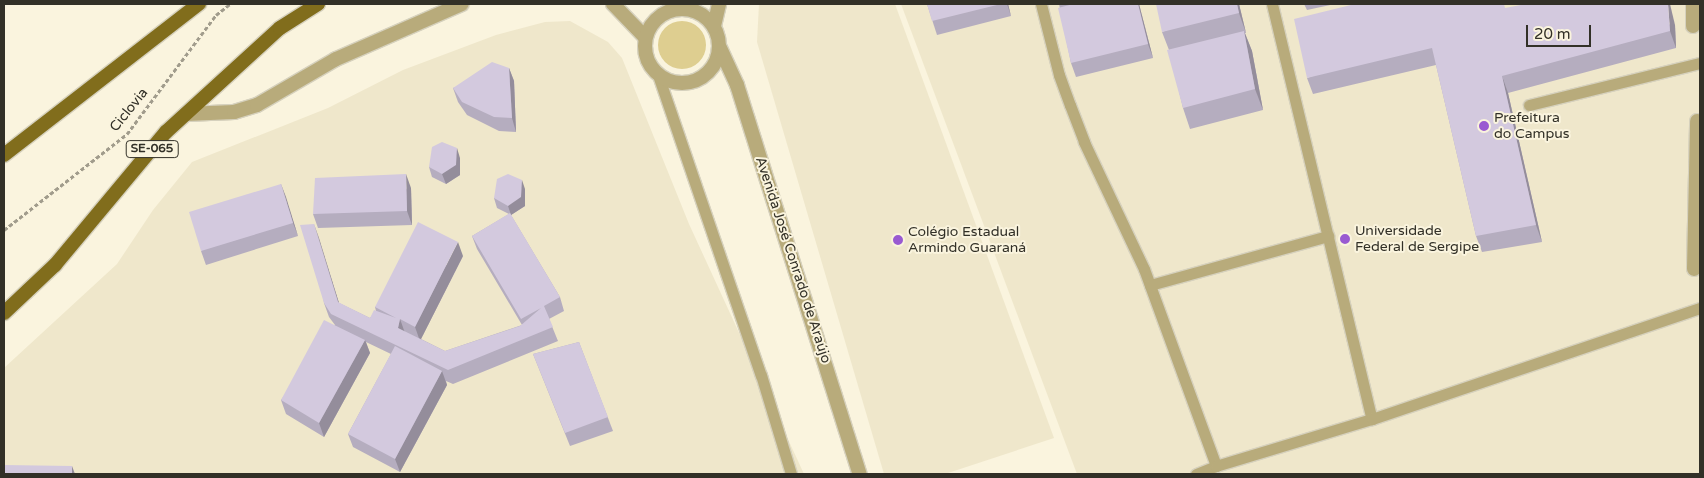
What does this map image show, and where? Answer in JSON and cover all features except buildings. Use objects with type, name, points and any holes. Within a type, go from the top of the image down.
[{"type":"main road","points":[[4,155],[199,4]]},
{"type":"main road","name":"SE-065","points":[[4,312],[55,265],[166,132],[280,28],[318,4]]},
{"type":"street","points":[[186,114],[234,112],[257,105],[336,59],[462,4]]},
{"type":"street","points":[[613,4],[645,37]]},
{"type":"street","points":[[714,26],[719,4]]},
{"type":"street","points":[[1693,4],[1693,26]]},
{"type":"street","points":[[684,9],[695,11],[706,17],[714,26],[720,48],[712,70],[703,78],[691,83],[678,84],[658,75],[648,62],[644,50],[645,37],[656,20],[672,10],[684,9]]},
{"type":"street","name":"Avenida José Conrado de Araújo","points":[[720,48],[737,85],[860,474]]},
{"type":"street","points":[[1694,269],[1697,121]]},
{"type":"lane","points":[[1041,4],[1059,75],[1073,114],[1150,285],[1216,466]]},
{"type":"lane","points":[[1272,4],[1372,419]]},
{"type":"lane","points":[[1529,106],[1700,63]]},
{"type":"lane","points":[[658,75],[761,375],[791,474]]},
{"type":"lane","points":[[1150,285],[1328,236]]},
{"type":"lane","points":[[1196,474],[1216,466],[1372,419],[1700,308]]},
{"type":"path","name":"Ciclovia","points":[[4,230],[127,134],[216,15],[230,4]]},
{"type":"shaded area","name":"Colégio Estadual Armindo Guaraná","points":[[759,4],[895,4],[1054,438],[945,474],[884,474],[757,42]]},
{"type":"shaded area","name":"Universidade Federal de Sergipe","points":[[901,4],[1700,4],[1700,474],[1077,474]]},
{"type":"shaded area","points":[[570,21],[608,42],[622,58],[689,224],[804,474],[4,474],[4,368],[117,264],[153,210],[192,162],[328,108],[403,70],[496,35],[545,22]]},
{"type":"shaded area","points":[[677,21],[687,21],[699,28],[706,40],[706,50],[699,62],[687,69],[677,69],[669,65],[662,58],[658,50],[658,40],[662,32],[669,25]]},
{"type":"place","name":"Prefeitura do Campus","points":[[1484,126]]},
{"type":"place","name":"Universidade Federal de Sergipe","points":[[1345,239]]},
{"type":"place","name":"Colégio Estadual Armindo Guaraná","points":[[898,240]]}]
